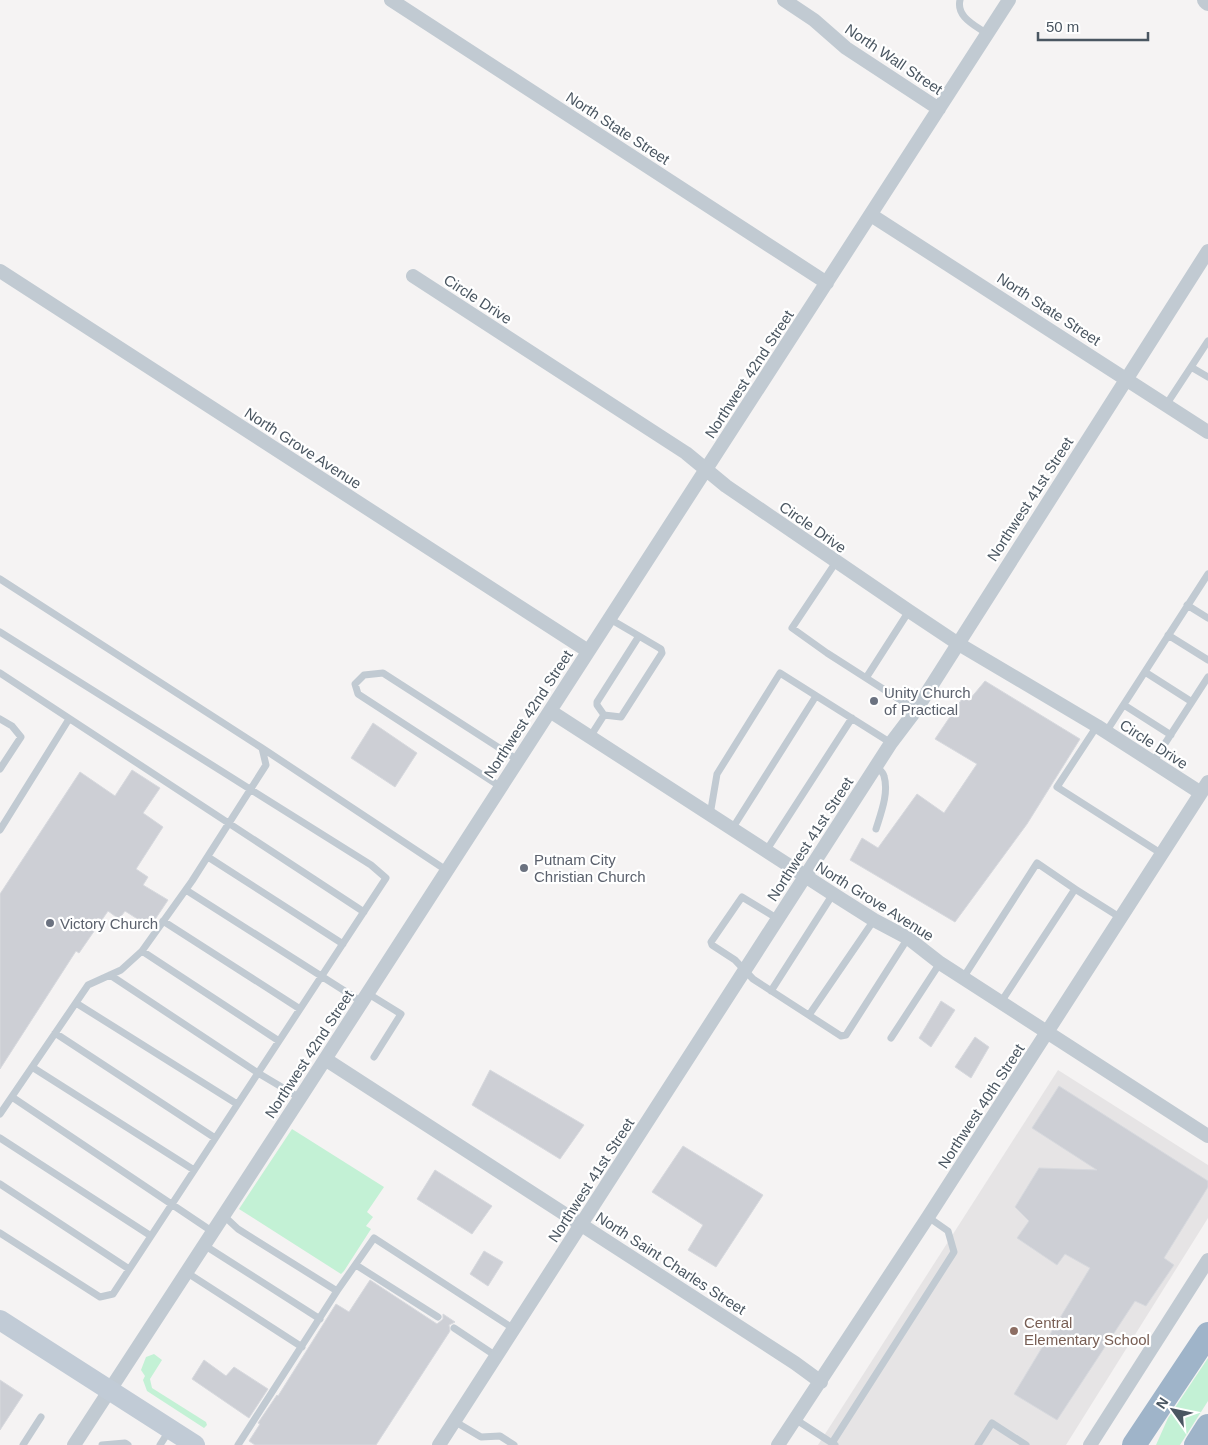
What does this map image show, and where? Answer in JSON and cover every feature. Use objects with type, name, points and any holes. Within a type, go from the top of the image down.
[{"type":"highway","points":[[1134,1445],[1208,1334]]},
{"type":"highway","points":[[1196,1445],[1208,1426]]},
{"type":"main road","points":[[0,1320],[109,1390],[165,1437],[195,1445]]},
{"type":"street","name":"North State Street","points":[[391,0],[827,283]]},
{"type":"street","name":"North Wall Street","points":[[784,0],[824,28],[846,48],[939,109]]},
{"type":"street","name":"Northwest 42nd Street","points":[[74,1445],[224,1216],[1009,0]]},
{"type":"street","name":"North State Street","points":[[870,215],[1208,432]]},
{"type":"street","name":"Northwest 41st Street","points":[[439,1445],[876,766],[916,710],[1208,251]]},
{"type":"street","name":"North Grove Avenue","points":[[0,271],[588,652]]},
{"type":"street","name":"Circle Drive","points":[[413,276],[686,453],[726,486],[958,643],[1153,762],[1204,788]]},
{"type":"street","name":"North Grove Avenue","points":[[550,711],[874,920],[908,938],[940,963],[1208,1136]]},
{"type":"street","name":"Northwest 40th Street","points":[[778,1445],[821,1382],[1048,1032],[1204,788]]},
{"type":"street","name":"North Saint Charles Street","points":[[325,1059],[795,1363],[821,1382]]},
{"type":"street","points":[[1090,1445],[1208,1260]]},
{"type":"lane","points":[[960,0],[959,6],[964,18],[987,34]]},
{"type":"lane","points":[[1166,404],[1208,340]]},
{"type":"lane","points":[[1191,366],[1208,377]]},
{"type":"lane","points":[[836,562],[792,628],[916,710]]},
{"type":"lane","points":[[1162,854],[1057,787],[1101,729],[1124,705],[1208,574]]},
{"type":"lane","points":[[0,580],[262,748],[446,870]]},
{"type":"lane","points":[[1187,604],[1208,618]]},
{"type":"lane","points":[[866,678],[909,611]]},
{"type":"lane","points":[[610,619],[639,636],[661,649],[662,652],[621,717],[604,715],[597,702],[639,636]]},
{"type":"lane","points":[[0,632],[371,865],[386,878],[113,1294],[100,1297],[0,1233]]},
{"type":"lane","points":[[1168,635],[1208,660]]},
{"type":"lane","points":[[1145,672],[1192,702]]},
{"type":"lane","points":[[0,673],[364,912]]},
{"type":"lane","points":[[500,787],[358,694],[356,684],[364,675],[383,673],[518,760]]},
{"type":"lane","points":[[710,815],[717,774],[780,673],[891,743]]},
{"type":"lane","points":[[1153,762],[1208,677]]},
{"type":"lane","points":[[732,829],[816,696]]},
{"type":"lane","points":[[1124,705],[1171,735]]},
{"type":"lane","points":[[590,737],[604,715]]},
{"type":"lane","points":[[766,851],[852,718]]},
{"type":"lane","points":[[0,719],[12,726],[21,737],[0,770]]},
{"type":"lane","points":[[0,830],[69,719]]},
{"type":"lane","points":[[0,1114],[88,985],[120,970],[142,951],[186,890],[266,766],[262,748]]},
{"type":"lane","points":[[876,766],[884,775],[885,789],[883,806],[876,829]]},
{"type":"lane","points":[[208,857],[343,944]]},
{"type":"lane","points":[[963,978],[1037,863],[1075,890],[1121,918]]},
{"type":"lane","points":[[186,890],[322,975],[401,1014],[374,1057]]},
{"type":"lane","points":[[1001,1002],[1075,890]]},
{"type":"lane","points":[[771,991],[833,894]]},
{"type":"lane","points":[[778,919],[742,897],[711,942],[735,960],[753,979],[841,1036],[846,1035],[908,938]]},
{"type":"lane","points":[[809,1015],[874,920]]},
{"type":"lane","points":[[163,921],[300,1009]]},
{"type":"lane","points":[[142,951],[279,1042]]},
{"type":"lane","points":[[891,1038],[940,963]]},
{"type":"lane","points":[[110,975],[258,1073],[300,1098]]},
{"type":"lane","points":[[76,1003],[237,1104]]},
{"type":"lane","points":[[56,1032],[215,1138]]},
{"type":"lane","points":[[32,1066],[194,1170]]},
{"type":"lane","points":[[12,1097],[213,1232]]},
{"type":"lane","points":[[0,1138],[151,1236]]},
{"type":"lane","points":[[0,1184],[129,1269]]},
{"type":"lane","points":[[224,1216],[238,1229],[337,1292]]},
{"type":"lane","points":[[795,1419],[834,1444],[954,1252],[948,1230],[928,1217]]},
{"type":"lane","points":[[238,1445],[374,1238],[514,1328]]},
{"type":"lane","points":[[204,1245],[320,1319]]},
{"type":"lane","points":[[356,1265],[438,1317]]},
{"type":"lane","points":[[186,1272],[302,1347]]},
{"type":"lane","points":[[454,1328],[496,1356]]},
{"type":"lane","points":[[23,1445],[41,1417]]},
{"type":"lane","points":[[454,1421],[481,1438],[500,1436],[514,1445]]},
{"type":"lane","points":[[978,1445],[992,1423],[1026,1445]]},
{"type":"lane","points":[[102,1445],[125,1443],[128,1445]]},
{"type":"shaded area","name":"Central Elementary School","points":[[1058,1070],[1208,1165],[1208,1218],[1066,1445],[818,1445]]},
{"type":"green space","points":[[292,1129],[384,1187],[367,1212],[373,1217],[366,1226],[371,1229],[341,1274],[239,1209]]},
{"type":"green space","points":[[154,1354],[162,1360],[150,1379],[152,1388],[206,1422],[207,1425],[204,1428],[147,1391],[143,1380],[145,1376],[141,1370],[146,1357]]},
{"type":"green space","points":[[1208,1358],[1208,1401],[1180,1445],[1156,1445],[1168,1418]]},
{"type":"building","points":[[985,681],[1080,739],[1027,824],[955,922],[850,860],[862,838],[878,848],[917,794],[944,813],[977,764],[935,739],[964,696],[970,699]]},
{"type":"building","points":[[373,723],[417,753],[395,787],[351,758]]},
{"type":"building","name":"Victory Church","points":[[132,770],[160,788],[143,813],[163,827],[136,869],[148,877],[143,885],[168,900],[150,927],[125,911],[119,919],[108,911],[79,953],[76,951],[0,1069],[0,894],[80,772],[115,796]]},
{"type":"building","points":[[941,1001],[955,1010],[931,1047],[919,1038]]},
{"type":"building","points":[[975,1037],[989,1047],[971,1078],[955,1067]]},
{"type":"building","points":[[490,1070],[584,1125],[560,1159],[472,1105]]},
{"type":"building","points":[[1059,1086],[1208,1181],[1208,1187],[1164,1258],[1174,1265],[1146,1306],[1135,1301],[1057,1420],[1014,1394],[1090,1268],[1065,1254],[1057,1265],[1017,1238],[1029,1221],[1015,1207],[1039,1168],[1097,1170],[1032,1128]]},
{"type":"building","points":[[683,1146],[763,1195],[716,1267],[688,1250],[703,1225],[652,1192]]},
{"type":"building","points":[[435,1170],[492,1206],[472,1234],[417,1199]]},
{"type":"building","points":[[484,1251],[503,1262],[488,1286],[470,1274]]},
{"type":"building","points":[[370,1280],[437,1324],[443,1319],[443,1314],[455,1322],[449,1325],[450,1331],[376,1445],[255,1445],[249,1441],[260,1424],[258,1423],[278,1396],[336,1304],[349,1312]]},
{"type":"building","points":[[204,1360],[226,1376],[234,1367],[268,1389],[249,1418],[192,1379]]},
{"type":"building","points":[[0,1380],[23,1395],[0,1430]]},
{"type":"place","name":"Unity Church of Practical","points":[[874,701]]},
{"type":"place","name":"Putnam City Christian Church","points":[[524,868]]},
{"type":"place","name":"Victory Church","points":[[50,923]]},
{"type":"place","name":"Central Elementary School","points":[[1014,1331]]}]
